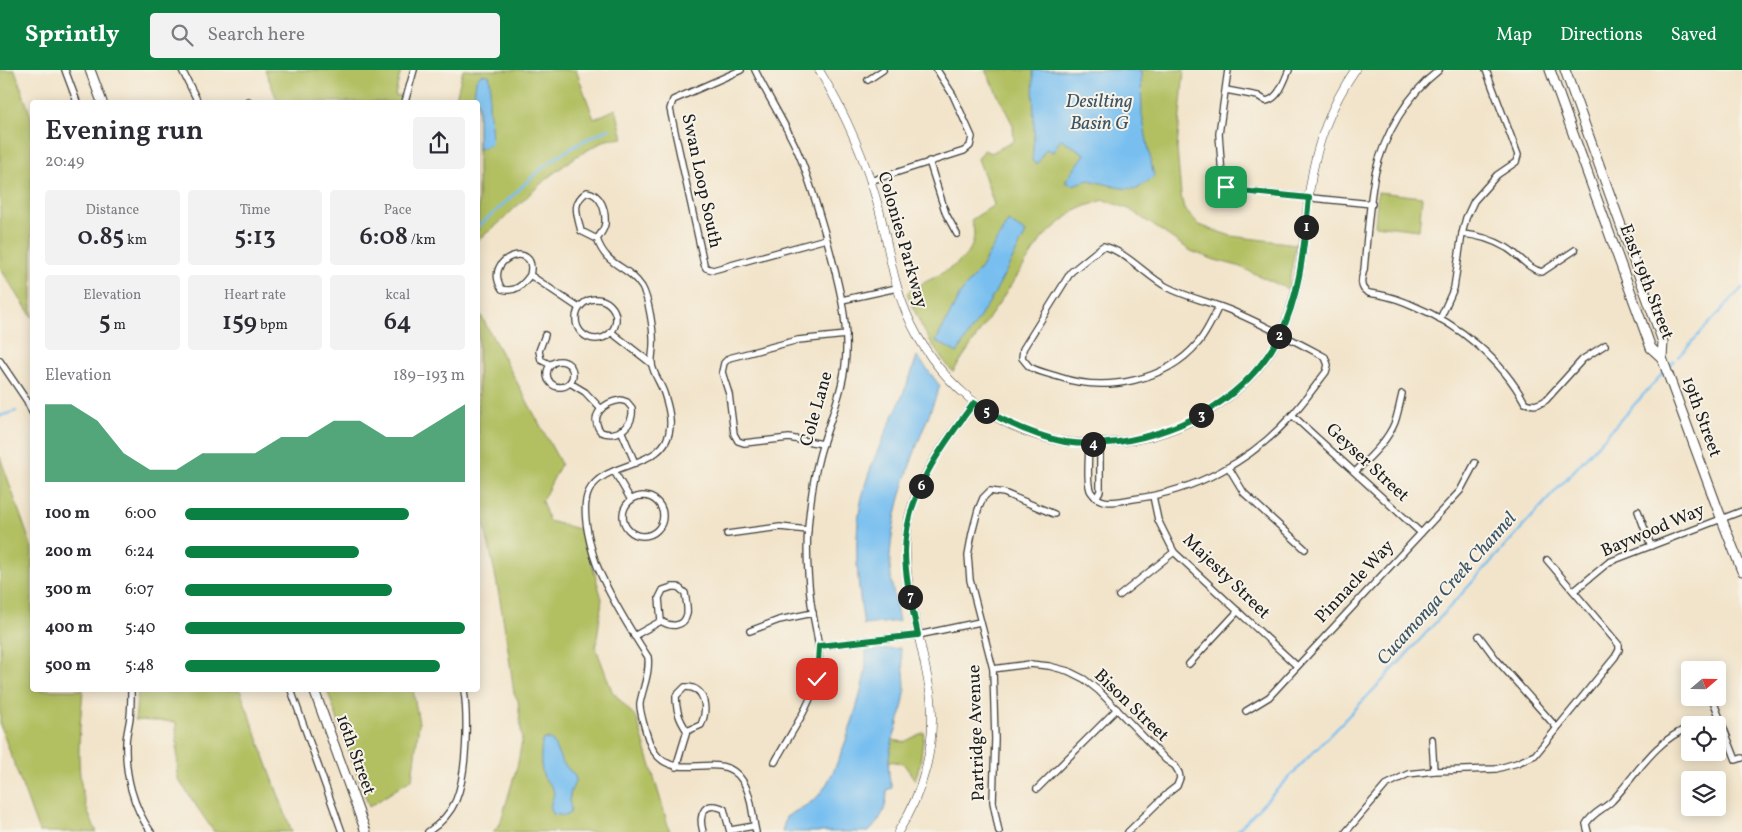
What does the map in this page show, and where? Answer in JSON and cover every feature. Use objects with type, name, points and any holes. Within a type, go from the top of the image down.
[{"type":"main road","points":[[90,70],[101,100]]},
{"type":"main road","name":"East 19th Street","points":[[1550,70],[1651,348],[1662,358]]},
{"type":"main road","name":"East 19th Street","points":[[1565,70],[1663,342],[1662,358]]},
{"type":"main road","name":"19th Street","points":[[1662,358],[1742,572]]},
{"type":"main road","name":"16th Street","points":[[315,692],[366,832]]},
{"type":"street","points":[[65,70],[76,100]]},
{"type":"street","points":[[182,70],[197,100]]},
{"type":"street","points":[[406,100],[414,70]]},
{"type":"street","name":"Swan Loop South","points":[[742,70],[673,100],[670,109],[702,260],[706,268],[713,270],[826,239]]},
{"type":"street","name":"Cole Lane","points":[[755,70],[798,152],[808,179],[842,300],[846,335],[845,366],[838,402],[823,444],[816,472],[808,530],[808,570],[819,646],[817,679],[809,700],[775,762]]},
{"type":"street","name":"Colonies Parkway","points":[[819,70],[841,110],[870,181],[879,210],[897,288],[916,334],[927,352],[945,375],[974,403],[1006,422],[1032,433],[1066,442],[1089,444],[1137,439],[1158,433],[1209,411],[1228,398],[1265,359],[1280,335],[1299,277],[1309,198],[1319,145],[1341,91],[1355,70]]},
{"type":"street","points":[[868,80],[883,70]]},
{"type":"street","points":[[870,181],[964,151],[970,146],[972,137],[952,95],[937,70]]},
{"type":"street","points":[[1228,70],[1220,134],[1222,176],[1226,187],[1232,190],[1372,204]]},
{"type":"street","points":[[1226,90],[1258,96],[1266,101],[1272,100],[1290,70]]},
{"type":"street","points":[[1439,70],[1417,91],[1391,130],[1375,174],[1364,270],[1360,280],[1362,287],[1369,293],[1380,294],[1409,304],[1440,319],[1459,331],[1493,359],[1516,387],[1525,403],[1532,406],[1546,400],[1583,359],[1605,345]]},
{"type":"street","points":[[1440,319],[1454,288],[1462,234],[1466,218],[1474,201],[1492,180],[1516,162],[1518,154],[1486,70]]},
{"type":"street","points":[[929,161],[946,214],[957,234]]},
{"type":"street","points":[[597,239],[605,225],[604,211],[600,198],[594,193],[587,192],[580,197],[576,204],[581,231],[597,239],[601,251],[608,259],[632,274],[643,289],[653,328],[652,364],[664,394],[670,426],[667,441],[656,453],[598,479],[588,492],[585,513],[600,574],[634,636],[648,657],[649,666],[640,705],[650,744],[660,760],[676,767],[724,766],[736,772],[746,788],[755,829],[730,831],[724,809],[717,806],[703,810],[700,815],[703,832]]},
{"type":"street","points":[[1462,234],[1481,237],[1500,245],[1517,256],[1532,270],[1542,272],[1575,250]]},
{"type":"street","points":[[1089,444],[1089,490],[1096,498],[1106,502],[1153,496],[1185,488],[1229,468],[1260,446],[1292,415],[1326,372],[1328,365],[1325,357],[1280,335],[1219,306],[1189,296],[1154,280],[1112,248],[1103,246],[1072,272],[1023,349],[1022,358],[1030,367],[1082,383],[1109,384],[1135,380],[1160,371],[1180,359],[1197,344],[1208,329],[1219,306]]},
{"type":"street","points":[[520,254],[526,257],[532,269],[530,275],[524,283],[513,290],[502,289],[498,283],[502,262],[514,255],[520,254]]},
{"type":"street","points":[[530,275],[579,308]]},
{"type":"street","points":[[842,300],[897,288]]},
{"type":"street","points":[[589,300],[602,300],[608,303],[615,313],[616,320],[611,332],[600,338],[587,337],[582,333],[576,321],[579,308],[589,300]]},
{"type":"street","points":[[611,332],[652,364]]},
{"type":"street","points":[[545,335],[539,351],[541,360],[550,365]]},
{"type":"street","points":[[823,444],[789,438],[744,443],[738,441],[734,434],[729,394],[722,372],[724,363],[729,358],[798,340],[846,335]]},
{"type":"street","points":[[0,361],[30,408]]},
{"type":"street","points":[[558,361],[567,363],[573,375],[570,383],[562,387],[551,384],[547,377],[550,365],[558,361]]},
{"type":"street","points":[[570,383],[585,392],[600,409]]},
{"type":"street","points":[[1355,472],[1375,452],[1391,429],[1402,394]]},
{"type":"street","points":[[615,401],[627,402],[632,408],[632,421],[628,426],[612,434],[601,432],[596,419],[600,409],[615,401]]},
{"type":"street","points":[[898,832],[911,812],[926,772],[932,723],[931,698],[909,589],[905,551],[910,517],[925,476],[949,436],[974,403]]},
{"type":"street","name":"Geyser Street","points":[[1292,415],[1421,533]]},
{"type":"street","points":[[621,430],[636,463]]},
{"type":"street","points":[[1096,498],[1100,491],[1100,444]]},
{"type":"street","name":"Pinnacle Way","points":[[1246,711],[1269,697],[1460,491],[1475,463]]},
{"type":"street","points":[[1229,468],[1244,493],[1305,549]]},
{"type":"street","points":[[614,471],[631,500]]},
{"type":"street","name":"Partridge Avenue","points":[[999,832],[993,802],[995,739],[992,669],[970,580],[968,555],[978,510],[983,498],[990,491],[1004,493],[1054,514]]},
{"type":"street","points":[[643,496],[649,497],[659,505],[663,517],[654,532],[641,536],[629,530],[625,524],[624,511],[631,500],[643,496]]},
{"type":"street","name":"Majesty Street","points":[[1153,496],[1158,520],[1174,552],[1297,666]]},
{"type":"street","points":[[1638,511],[1651,546]]},
{"type":"street","name":"Baywood Way","points":[[1574,591],[1609,562],[1742,511]]},
{"type":"street","points":[[727,534],[780,527],[808,530]]},
{"type":"street","points":[[1119,596],[1174,552]]},
{"type":"street","points":[[1346,832],[1386,785],[1408,774],[1434,770],[1496,769],[1517,763],[1535,754],[1615,657],[1619,650],[1618,645],[1548,560]]},
{"type":"street","points":[[672,586],[678,587],[685,593],[687,615],[683,622],[676,625],[668,626],[661,621],[659,598],[663,590],[672,586]]},
{"type":"street","points":[[1189,664],[1238,612]]},
{"type":"street","points":[[750,631],[779,620],[813,613]]},
{"type":"street","points":[[634,636],[661,621]]},
{"type":"street","points":[[819,646],[918,635],[980,622]]},
{"type":"street","points":[[1479,636],[1496,660],[1556,728]]},
{"type":"street","name":"Bison Street","points":[[992,669],[1030,664],[1049,666],[1068,671],[1084,679],[1166,760],[1175,766],[1180,778],[1177,786],[1128,832]]},
{"type":"street","points":[[676,767],[687,731],[678,714],[676,696],[685,687],[693,687],[700,691],[706,716],[701,725],[687,731]]},
{"type":"street","points":[[131,692],[126,743],[126,768],[134,802],[151,832]]},
{"type":"street","points":[[292,692],[342,832]]},
{"type":"street","points":[[428,832],[439,824],[448,813],[456,801],[461,783],[466,744],[464,692]]},
{"type":"street","points":[[1038,789],[1117,710]]},
{"type":"street","points":[[1588,832],[1586,824],[1593,814],[1610,802],[1661,744],[1681,731]]},
{"type":"street","points":[[1726,735],[1736,760],[1742,758]]},
{"type":"street","points":[[1432,739],[1434,770]]},
{"type":"green space","points":[[0,70],[15,70],[30,114],[30,314],[0,268]]},
{"type":"green space","points":[[265,70],[401,70],[395,95],[401,96],[400,100],[277,100]]},
{"type":"green space","points":[[463,70],[576,70],[594,119],[616,109],[623,138],[606,140],[577,156],[547,178],[480,238],[480,100],[456,100]]},
{"type":"green space","points":[[985,70],[1184,70],[1177,149],[1184,209],[1199,225],[1231,236],[1296,244],[1288,289],[1238,266],[1191,251],[1129,209],[1104,200],[1073,212],[1043,237],[953,372],[927,335],[907,293],[943,273],[965,257],[971,246],[974,234],[971,220],[994,205],[978,159],[984,150],[991,153],[1014,141],[1013,125]]},
{"type":"green space","points":[[1378,192],[1422,197],[1419,230],[1375,225]]},
{"type":"green space","points":[[480,314],[561,464],[542,501],[549,521],[582,530],[602,599],[596,648],[612,691],[637,719],[670,832],[493,832],[500,824],[518,763],[522,740],[518,700],[514,694],[490,549],[480,509]]},
{"type":"green space","points":[[0,457],[30,542],[30,692],[83,692],[79,762],[84,797],[89,815],[97,832],[39,832],[0,725]]},
{"type":"green space","points":[[138,692],[241,692],[292,832],[214,832],[178,779],[176,722],[135,720]]},
{"type":"green space","points":[[328,692],[413,692],[419,723],[412,779],[369,807]]},
{"type":"green space","points":[[924,732],[920,764],[915,780],[903,763],[888,761],[892,740],[904,742]]},
{"type":"water","name":"Desilting Basin G","points":[[1033,70],[1141,70],[1142,115],[1154,177],[1137,189],[1121,188],[1089,180],[1072,185],[1065,182],[1085,154],[1061,139],[1053,152],[1046,149],[1037,164],[1032,161],[1034,135]]},
{"type":"water","points":[[481,74],[489,75],[490,79],[491,144],[480,148],[480,100],[473,100],[476,80]]},
{"type":"water","points":[[1008,221],[1026,233],[992,298],[957,353],[936,341],[960,294],[980,269]]},
{"type":"water","points":[[917,356],[940,386],[902,490],[892,534],[890,572],[899,621],[864,625],[857,568],[857,530],[863,492]]},
{"type":"water","points":[[900,648],[905,690],[890,751],[889,775],[892,788],[887,790],[885,808],[877,822],[869,832],[782,832],[786,817],[815,799],[831,777],[857,707],[865,675],[866,651]]},
{"type":"water","points":[[545,739],[553,742],[562,762],[575,776],[576,780],[569,801],[570,813],[565,816],[553,814],[551,807],[554,793],[543,775],[541,766],[542,741]]},
{"type":"waterway","points":[[480,224],[547,164],[564,152],[609,129]]},
{"type":"waterway","name":"Cucamonga Creek Channel","points":[[1678,357],[1742,288]]},
{"type":"waterway","name":"Cucamonga Creek Channel","points":[[1668,368],[1674,361]]},
{"type":"waterway","name":"Cucamonga Creek Channel","points":[[1236,832],[1384,679],[1664,372]]},
{"type":"waterway","points":[[0,416],[16,411]]},
{"type":"route","points":[[817,679],[819,646],[918,635],[909,589],[905,551],[910,517],[925,476],[949,436],[974,403],[1006,422],[1032,433],[1066,442],[1095,444],[1137,439],[1158,433],[1209,411],[1228,398],[1265,359],[1280,335],[1299,277],[1309,198],[1232,190],[1226,187]]}]
